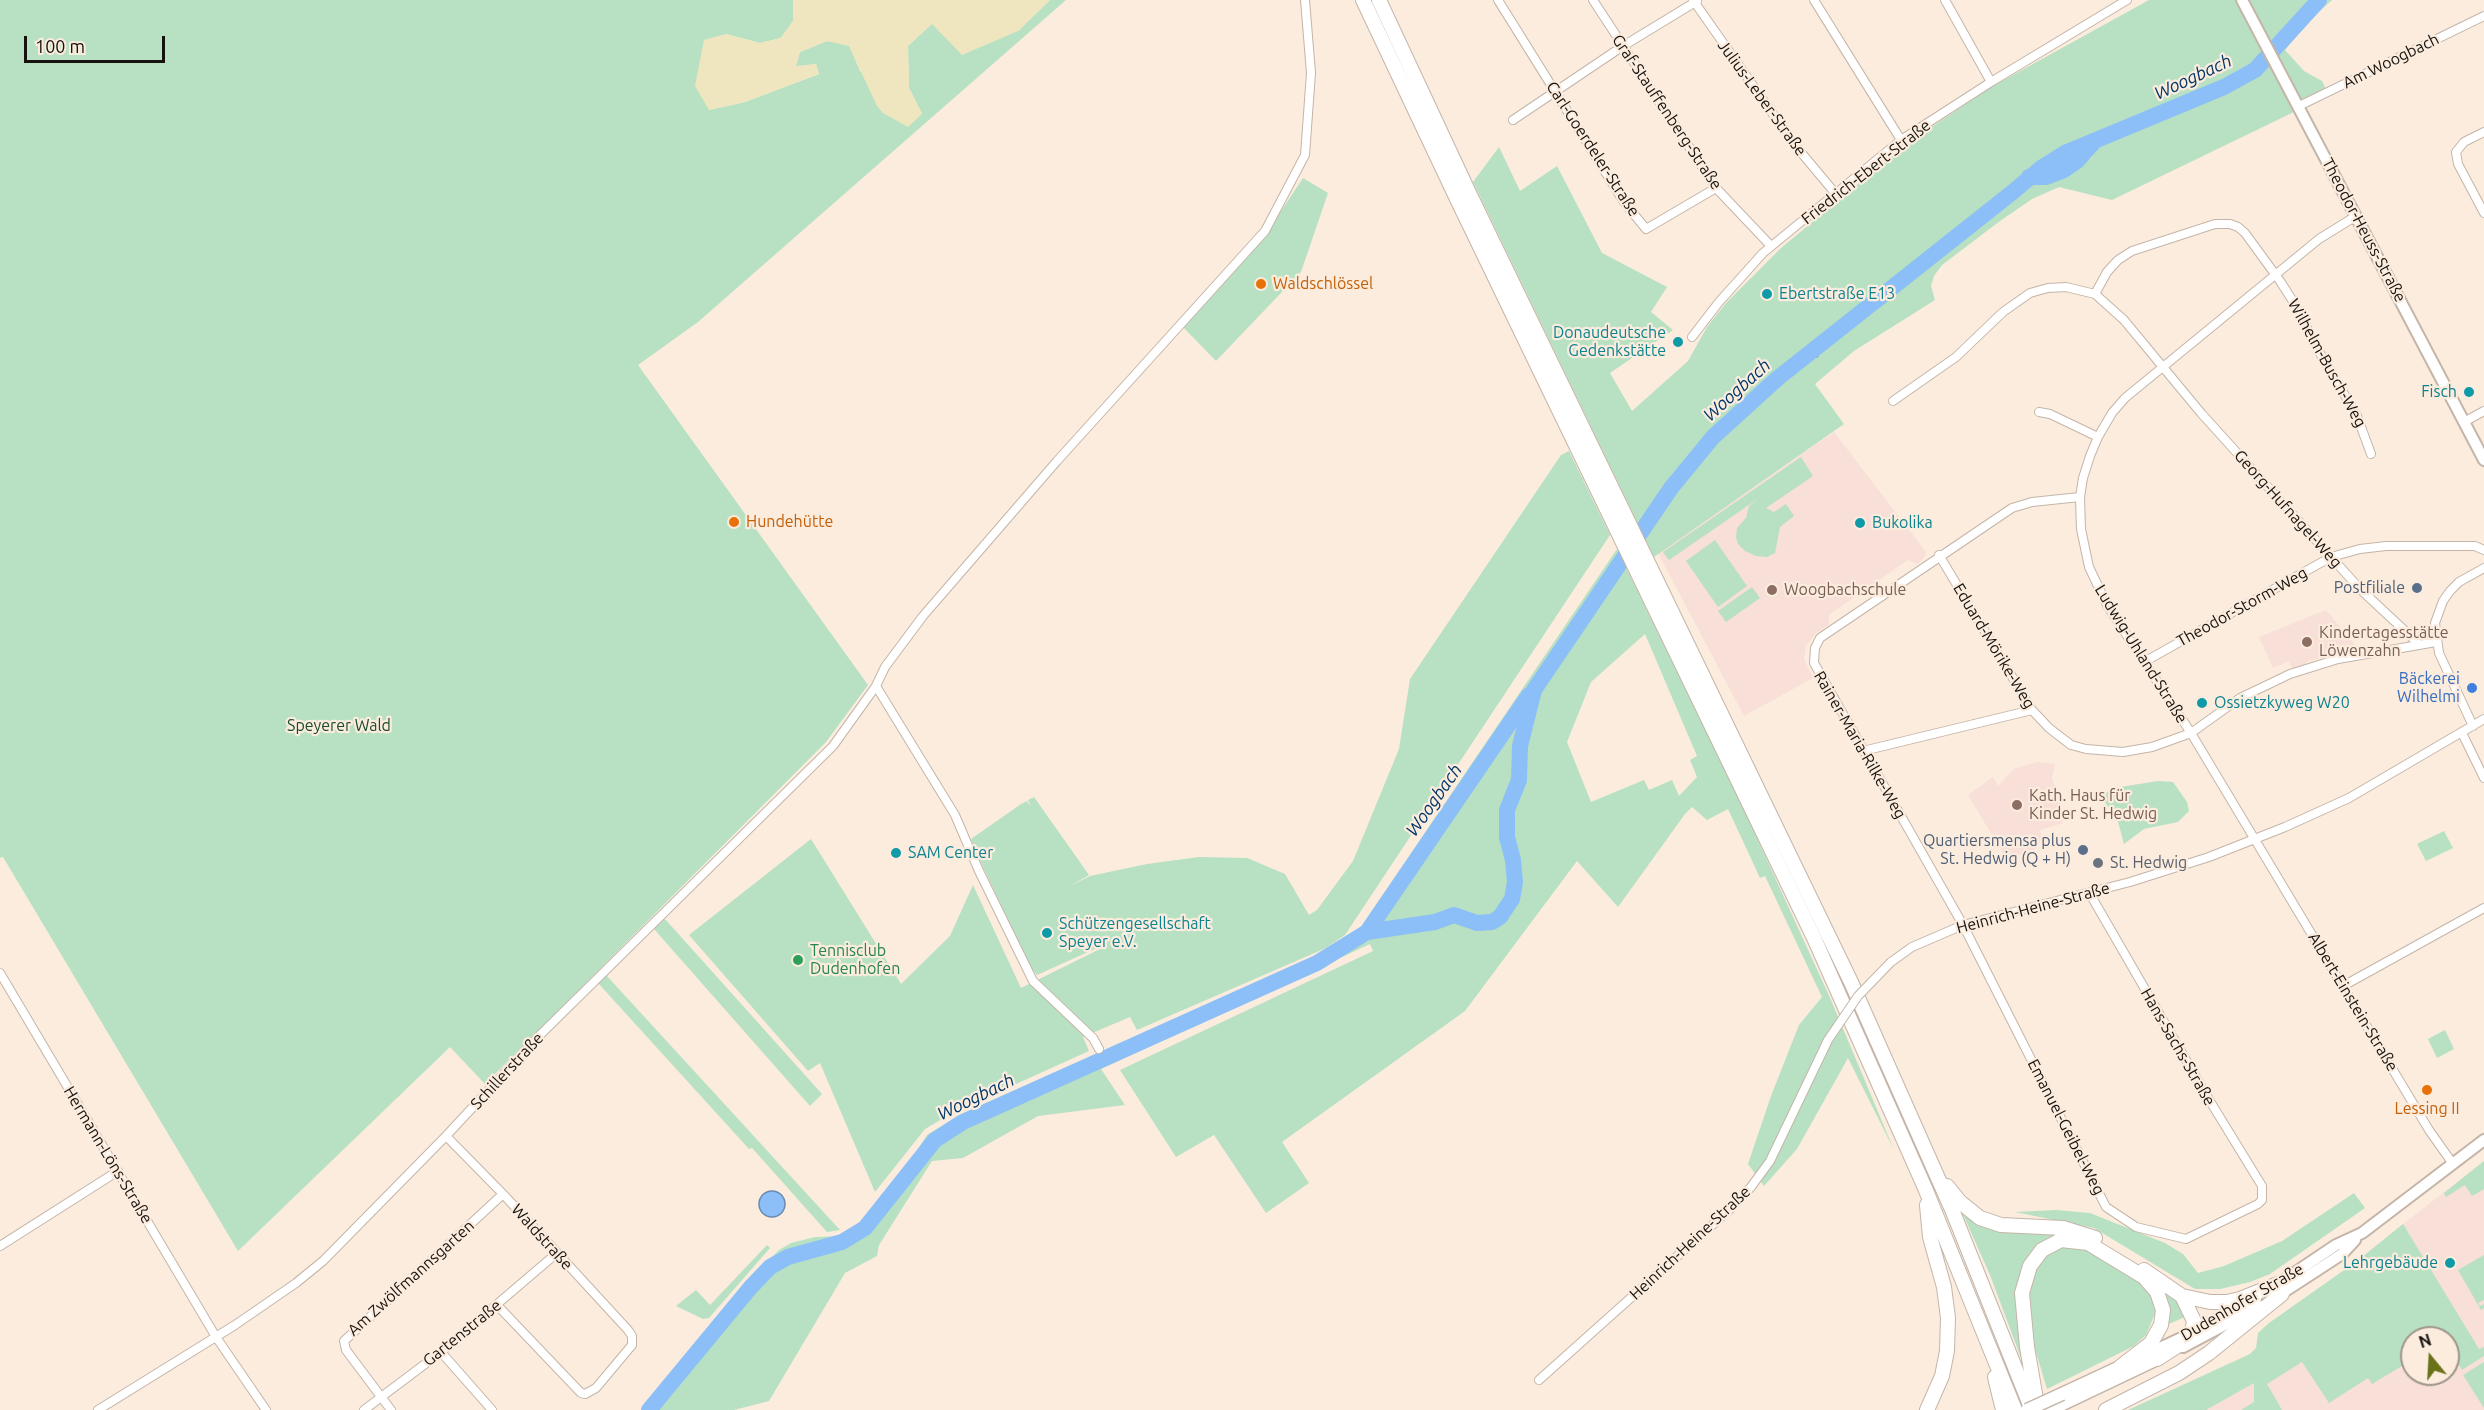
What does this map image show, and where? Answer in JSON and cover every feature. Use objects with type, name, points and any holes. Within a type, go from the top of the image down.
[{"type":"highway","points":[[1363,0],[1447,163],[1599,493],[1814,938],[1925,1188],[2015,1410]]},
{"type":"highway","points":[[1379,0],[1447,163]]},
{"type":"highway","points":[[1463,197],[1607,477],[1836,951],[1935,1171],[2016,1365],[2032,1410]]},
{"type":"highway","points":[[1935,1171],[1960,1202],[1980,1218],[2001,1225],[2063,1228],[2091,1236],[2165,1283],[2181,1296],[2194,1321],[2192,1333],[2188,1340],[2157,1359]]},
{"type":"highway","points":[[1925,1188],[1930,1237],[1944,1287],[1948,1317],[1944,1368],[1927,1410]]},
{"type":"highway","points":[[2038,1410],[2027,1347],[2022,1293],[2030,1266],[2042,1250],[2061,1240],[2088,1243],[2145,1277],[2157,1292],[2163,1310],[2161,1325],[2151,1343],[2120,1367]]},
{"type":"highway","points":[[2181,1296],[2210,1302],[2227,1302],[2280,1289]]},
{"type":"highway","points":[[2106,1410],[2179,1373],[2209,1353],[2280,1289]]},
{"type":"highway","points":[[1984,1332],[2003,1410]]},
{"type":"main road","name":"Theodor-Heuss-Straße","points":[[2242,0],[2484,460]]},
{"type":"main road","name":"Dudenhofer Straße","points":[[2157,1359],[2280,1289],[2337,1245],[2362,1233],[2484,1140]]},
{"type":"main road","name":"Dudenhofer Straße","points":[[2120,1367],[2280,1289]]},
{"type":"main road","points":[[2027,1410],[2063,1398],[2157,1359]]},
{"type":"main road","points":[[2050,1410],[2063,1398],[2120,1367]]},
{"type":"street","name":"Schillerstraße","points":[[98,1410],[216,1336],[309,1273],[446,1136],[538,1037],[833,746],[876,686],[885,667],[923,616],[1057,461],[1265,231],[1305,155],[1311,73],[1305,0]]},
{"type":"street","name":"Carl-Goerdeler-Straße","points":[[1498,0],[1624,202],[1646,229],[1716,188]]},
{"type":"street","name":"Graf-Stauffenberg-Straße","points":[[1593,0],[1716,188],[1771,246]]},
{"type":"street","points":[[1814,0],[1901,140]]},
{"type":"street","name":"Friedrich-Ebert-Straße","points":[[1692,337],[1719,302],[1771,246],[1901,140],[1991,82],[2127,0]]},
{"type":"street","points":[[1513,120],[1695,1]]},
{"type":"street","name":"Julius-Leber-Straße","points":[[1695,1],[1794,144],[1835,193]]},
{"type":"street","points":[[1948,1],[1991,82]]},
{"type":"street","name":"Am Woogbach","points":[[2299,106],[2484,16]]},
{"type":"street","points":[[2484,132],[2464,142],[2456,153],[2458,164],[2484,213]]},
{"type":"street","name":"Ludwig-Uhland-Straße","points":[[2255,839],[2191,733],[2107,605],[2089,567],[2082,543],[2080,497],[2083,478],[2098,437],[2112,413],[2125,398],[2319,239],[2356,216]]},
{"type":"street","name":"Wilhelm-Busch-Weg","points":[[2095,294],[2107,272],[2118,260],[2132,251],[2223,223],[2238,227],[2245,233],[2295,306],[2357,416],[2367,436],[2371,454]]},
{"type":"street","points":[[1893,401],[1956,357],[2003,312],[2030,293],[2048,288],[2066,287],[2095,294]]},
{"type":"street","name":"Georg-Hufnagel-Weg","points":[[2095,294],[2124,320],[2201,414],[2360,589],[2420,644]]},
{"type":"street","points":[[2464,422],[2484,411]]},
{"type":"street","points":[[2040,412],[2050,414],[2098,437]]},
{"type":"street","name":"Rainer-Maria-Rilke-Weg","points":[[1963,925],[1814,663],[1815,648],[1820,638],[1834,627],[2012,508],[2032,502],[2080,497]]},
{"type":"street","name":"Theodor-Storm-Weg","points":[[2144,662],[2331,556],[2386,546],[2475,546],[2484,550]]},
{"type":"street","name":"Eduard-Mörike-Weg","points":[[1939,555],[2032,710],[2049,728],[2071,745],[2101,752],[2136,751],[2191,733],[2240,698],[2290,674],[2338,659],[2436,642]]},
{"type":"street","points":[[2472,726],[2444,667],[2436,642],[2436,623],[2443,601],[2459,582],[2484,568]]},
{"type":"street","points":[[876,686],[955,815],[1032,981],[1093,1038],[1099,1049]]},
{"type":"street","points":[[1863,751],[2032,710]]},
{"type":"street","name":"Heinrich-Heine-Straße","points":[[1539,1380],[1730,1209],[1751,1187],[1770,1161],[1828,1040],[1858,996],[1891,962],[1912,947],[1963,925],[2090,894],[2209,857],[2255,839],[2349,798],[2484,719]]},
{"type":"street","points":[[2462,733],[2484,778]]},
{"type":"street","name":"Albert-Einstein-Straße","points":[[2255,839],[2429,1130],[2453,1164]]},
{"type":"street","name":"Hans-Sachs-Straße","points":[[2090,894],[2205,1093],[2262,1186],[2262,1200]]},
{"type":"street","points":[[2343,986],[2484,908]]},
{"type":"street","name":"Emanuel-Geibel-Weg","points":[[1963,925],[2106,1207],[2136,1227],[2186,1239],[2252,1208],[2262,1200]]},
{"type":"street","name":"Hermann-Löns-Straße","points":[[0,973],[216,1336],[266,1410]]},
{"type":"street","name":"Waldstraße","points":[[446,1136],[503,1194],[628,1330],[633,1342],[601,1383],[590,1392],[581,1393],[497,1305]]},
{"type":"street","points":[[0,1246],[118,1171]]},
{"type":"street","name":"Am Zwölfmannsgarten","points":[[381,1398],[346,1350],[344,1341],[503,1194]]},
{"type":"street","name":"Gartenstraße","points":[[364,1410],[441,1352],[557,1253]]},
{"type":"street","points":[[441,1352],[492,1410]]},
{"type":"street","points":[[381,1398],[391,1410]]},
{"type":"shaded area","name":"Woogbachschule","points":[[1834,432],[1926,555],[1918,564],[1908,560],[1829,615],[1829,625],[1816,633],[1806,646],[1804,659],[1813,678],[1744,716],[1658,553]]},
{"type":"shaded area","name":"Kindertagesstätte Löwenzahn","points":[[2326,610],[2357,647],[2306,662],[2307,665],[2293,670],[2289,661],[2273,668],[2259,637]]},
{"type":"shaded area","name":"Kath. Haus für Kinder St. Hedwig","points":[[2037,762],[2055,764],[2052,778],[2064,815],[2061,816],[2063,823],[2040,830],[2043,841],[2034,844],[2035,851],[2006,858],[1968,795],[1993,777],[1998,786],[2014,769]]},
{"type":"shaded area","points":[[2484,1161],[2484,1410],[2149,1410],[2282,1343],[2393,1232]]},
{"type":"green space","name":"Speyerer Wald","points":[[0,0],[793,0],[793,21],[781,38],[760,43],[726,34],[709,110],[745,102],[819,74],[816,64],[795,67],[800,52],[827,41],[849,45],[860,71],[922,114],[909,88],[908,46],[932,23],[1018,31],[1050,0],[1066,0],[698,322],[638,365],[868,685],[826,742],[485,1084],[450,1047],[238,1251],[3,857],[0,858]]},
{"type":"green space","points":[[2149,0],[2332,0],[2314,16],[2285,50],[2304,71],[2322,81],[2329,95],[2112,200],[2059,187],[2032,199],[1942,265],[1934,276],[1931,286],[1935,300],[1854,351],[1815,384],[1844,424],[1654,557],[1473,182],[1499,147],[1520,191],[1557,166],[1602,253],[1667,287],[1651,312],[1673,330],[1610,373],[1632,411],[1688,361],[1707,327],[1726,303],[1781,248],[1906,144],[1993,86]]},
{"type":"green space","points":[[1303,178],[1328,193],[1301,272],[1216,361],[1183,327],[1265,235]]},
{"type":"green space","points":[[1569,451],[1610,535],[1345,935],[1326,948],[1137,1030],[1130,1017],[1083,1037],[1089,1051],[954,1112],[925,1129],[875,1192],[820,1063],[808,1071],[689,935],[811,839],[901,984],[950,936],[973,885],[1021,988],[1100,949],[1099,947],[1037,975],[1031,968],[984,869],[971,839],[1021,804],[1027,801],[1031,807],[1028,800],[1034,797],[1089,875],[1070,886],[1090,876],[1147,864],[1199,857],[1247,858],[1285,874],[1309,915],[1317,910],[1353,861],[1399,749],[1410,679],[1561,455]]},
{"type":"green space","points":[[1801,457],[1813,476],[1766,508],[1774,512],[1786,504],[1794,516],[1780,527],[1775,553],[1767,557],[1756,556],[1745,551],[1738,544],[1737,528],[1746,518],[1749,506],[1759,498],[1669,560],[1663,552]]},
{"type":"green space","points":[[1715,540],[1747,586],[1718,607],[1686,561]]},
{"type":"green space","points":[[1617,549],[1740,801],[1831,1000],[1894,1150],[1848,1058],[1797,1149],[1764,1186],[1748,1164],[1771,1096],[1799,1025],[1822,997],[1765,876],[1760,878],[1728,809],[1707,820],[1692,807],[1618,907],[1577,861],[1465,1011],[1282,1142],[1309,1183],[1266,1213],[1214,1135],[1176,1157],[1120,1070],[1373,951],[1370,944],[1101,1069],[1125,1105],[1038,1116],[963,1158],[932,1161],[879,1245],[877,1256],[845,1273],[769,1401],[734,1410],[642,1410],[754,1275],[779,1250],[791,1243],[815,1237],[844,1236],[864,1226],[879,1209],[927,1135],[959,1115],[1346,944],[1361,927]],"holes":[[[1645,634],[1697,756],[1690,760],[1697,777],[1679,796],[1672,780],[1649,790],[1644,780],[1591,802],[1567,742],[1591,682]]]},
{"type":"green space","points":[[1752,587],[1760,598],[1726,622],[1718,611]]},
{"type":"green space","points":[[2158,781],[2173,782],[2187,802],[2189,811],[2178,822],[2144,829],[2124,844],[2117,818],[2103,800],[2105,793],[2114,788]]},
{"type":"green space","points":[[2444,831],[2453,848],[2426,861],[2417,844]]},
{"type":"green space","points":[[665,919],[822,1094],[810,1106],[654,929]]},
{"type":"green space","points":[[606,975],[840,1230],[827,1232],[752,1148],[749,1149],[598,983]]},
{"type":"green space","points":[[2445,1030],[2454,1049],[2437,1058],[2428,1039]]},
{"type":"green space","points":[[2484,1161],[2484,1189],[2472,1196],[2465,1185],[2446,1197],[2444,1193]]},
{"type":"green space","points":[[2354,1193],[2365,1208],[2270,1274],[2250,1282],[2220,1289],[2195,1289],[2094,1228],[2015,1212],[2056,1210],[2090,1213],[2165,1243],[2183,1254],[2198,1273],[2224,1266],[2282,1241]]},
{"type":"green space","points":[[1962,1212],[2061,1234],[2047,1239],[2035,1249],[2021,1273],[2016,1309],[2024,1357],[2021,1358],[1990,1275]]},
{"type":"green space","points":[[2403,1224],[2479,1349],[2484,1347],[2484,1356],[2462,1370],[2460,1367],[2460,1326],[2400,1326],[2400,1367],[2372,1384],[2368,1378],[2329,1403],[2302,1362],[2267,1384],[2282,1410],[2241,1410],[2254,1402],[2254,1383],[2206,1410],[2128,1410],[2250,1354],[2256,1348],[2258,1333],[2269,1323],[2357,1261]]},
{"type":"green space","points":[[2079,1244],[2141,1280],[2154,1295],[2156,1311],[2146,1335],[2134,1346],[2047,1389],[2030,1332],[2026,1305],[2030,1280],[2038,1260],[2061,1245]]},
{"type":"green space","points":[[767,1245],[770,1248],[709,1318],[703,1319],[676,1306],[696,1290],[710,1305]]},
{"type":"green space","points":[[2484,1255],[2484,1300],[2478,1303],[2480,1306],[2484,1304],[2481,1310],[2458,1270]]},
{"type":"green space","points":[[2162,1286],[2174,1296],[2187,1316],[2169,1324],[2166,1323]]},
{"type":"green space","points":[[2484,1362],[2484,1408],[2463,1375]]},
{"type":"sand","points":[[793,0],[1050,0],[1018,31],[962,55],[932,24],[908,46],[909,88],[922,114],[908,127],[883,113],[877,106],[849,46],[827,41],[800,52],[796,66],[816,64],[819,74],[745,102],[709,110],[695,86],[704,40],[726,34],[760,43],[781,38],[793,21]]},
{"type":"sand","points":[[2090,147],[2093,150],[2092,157],[2080,167],[2056,179],[2046,177],[2077,161]]},
{"type":"water","points":[[772,1191],[781,1195],[785,1204],[781,1213],[772,1217],[763,1213],[759,1204],[763,1195]]},
{"type":"waterway","name":"Woogbach","points":[[649,1410],[770,1267],[788,1257],[842,1242],[865,1228],[935,1140],[963,1122],[1317,963],[1367,932],[1435,922],[1454,915],[1477,923],[1492,922],[1500,917],[1512,899],[1515,882],[1513,860],[1507,837],[1507,810],[1519,780],[1520,746],[1534,690],[1671,488],[1713,437],[1778,378],[2041,168],[2065,153],[2224,87],[2255,70],[2319,0]]},
{"type":"waterway","name":"Woogbach","points":[[2029,177],[2046,177],[2064,170],[2077,161],[2093,143]]},
{"type":"waterway","points":[[1817,349],[1817,356]]},
{"type":"waterway","name":"Woogbach","points":[[1367,932],[1529,695]]},
{"type":"place","name":"Waldschlössel","points":[[1261,284]]},
{"type":"place","name":"Ebertstraße E13","points":[[1767,294]]},
{"type":"place","name":"Donaudeutsche Gedenkstätte","points":[[1678,342]]},
{"type":"place","name":"Fisch","points":[[2469,392]]},
{"type":"place","name":"Hundehütte","points":[[734,522]]},
{"type":"place","name":"Bukolika","points":[[1860,523]]},
{"type":"place","name":"Postfiliale","points":[[2417,588]]},
{"type":"place","name":"Woogbachschule","points":[[1772,590]]},
{"type":"place","name":"Kindertagesstätte Löwenzahn","points":[[2307,642]]},
{"type":"place","name":"Bäckerei Wilhelmi","points":[[2472,688]]},
{"type":"place","name":"Ossietzkyweg W20","points":[[2202,703]]},
{"type":"place","name":"Kath. Haus für Kinder St. Hedwig","points":[[2017,805]]},
{"type":"place","name":"Quartiersmensa plus St. Hedwig (Q + H)","points":[[2083,850]]},
{"type":"place","name":"SAM Center","points":[[896,853]]},
{"type":"place","name":"St. Hedwig","points":[[2098,863]]},
{"type":"place","name":"Schützengesellschaft Speyer e.V.","points":[[1047,933]]},
{"type":"place","name":"Tennisclub Dudenhofen","points":[[798,960]]},
{"type":"place","name":"Lessing II","points":[[2427,1090]]},
{"type":"place","name":"Lehrgebäude","points":[[2450,1263]]}]
